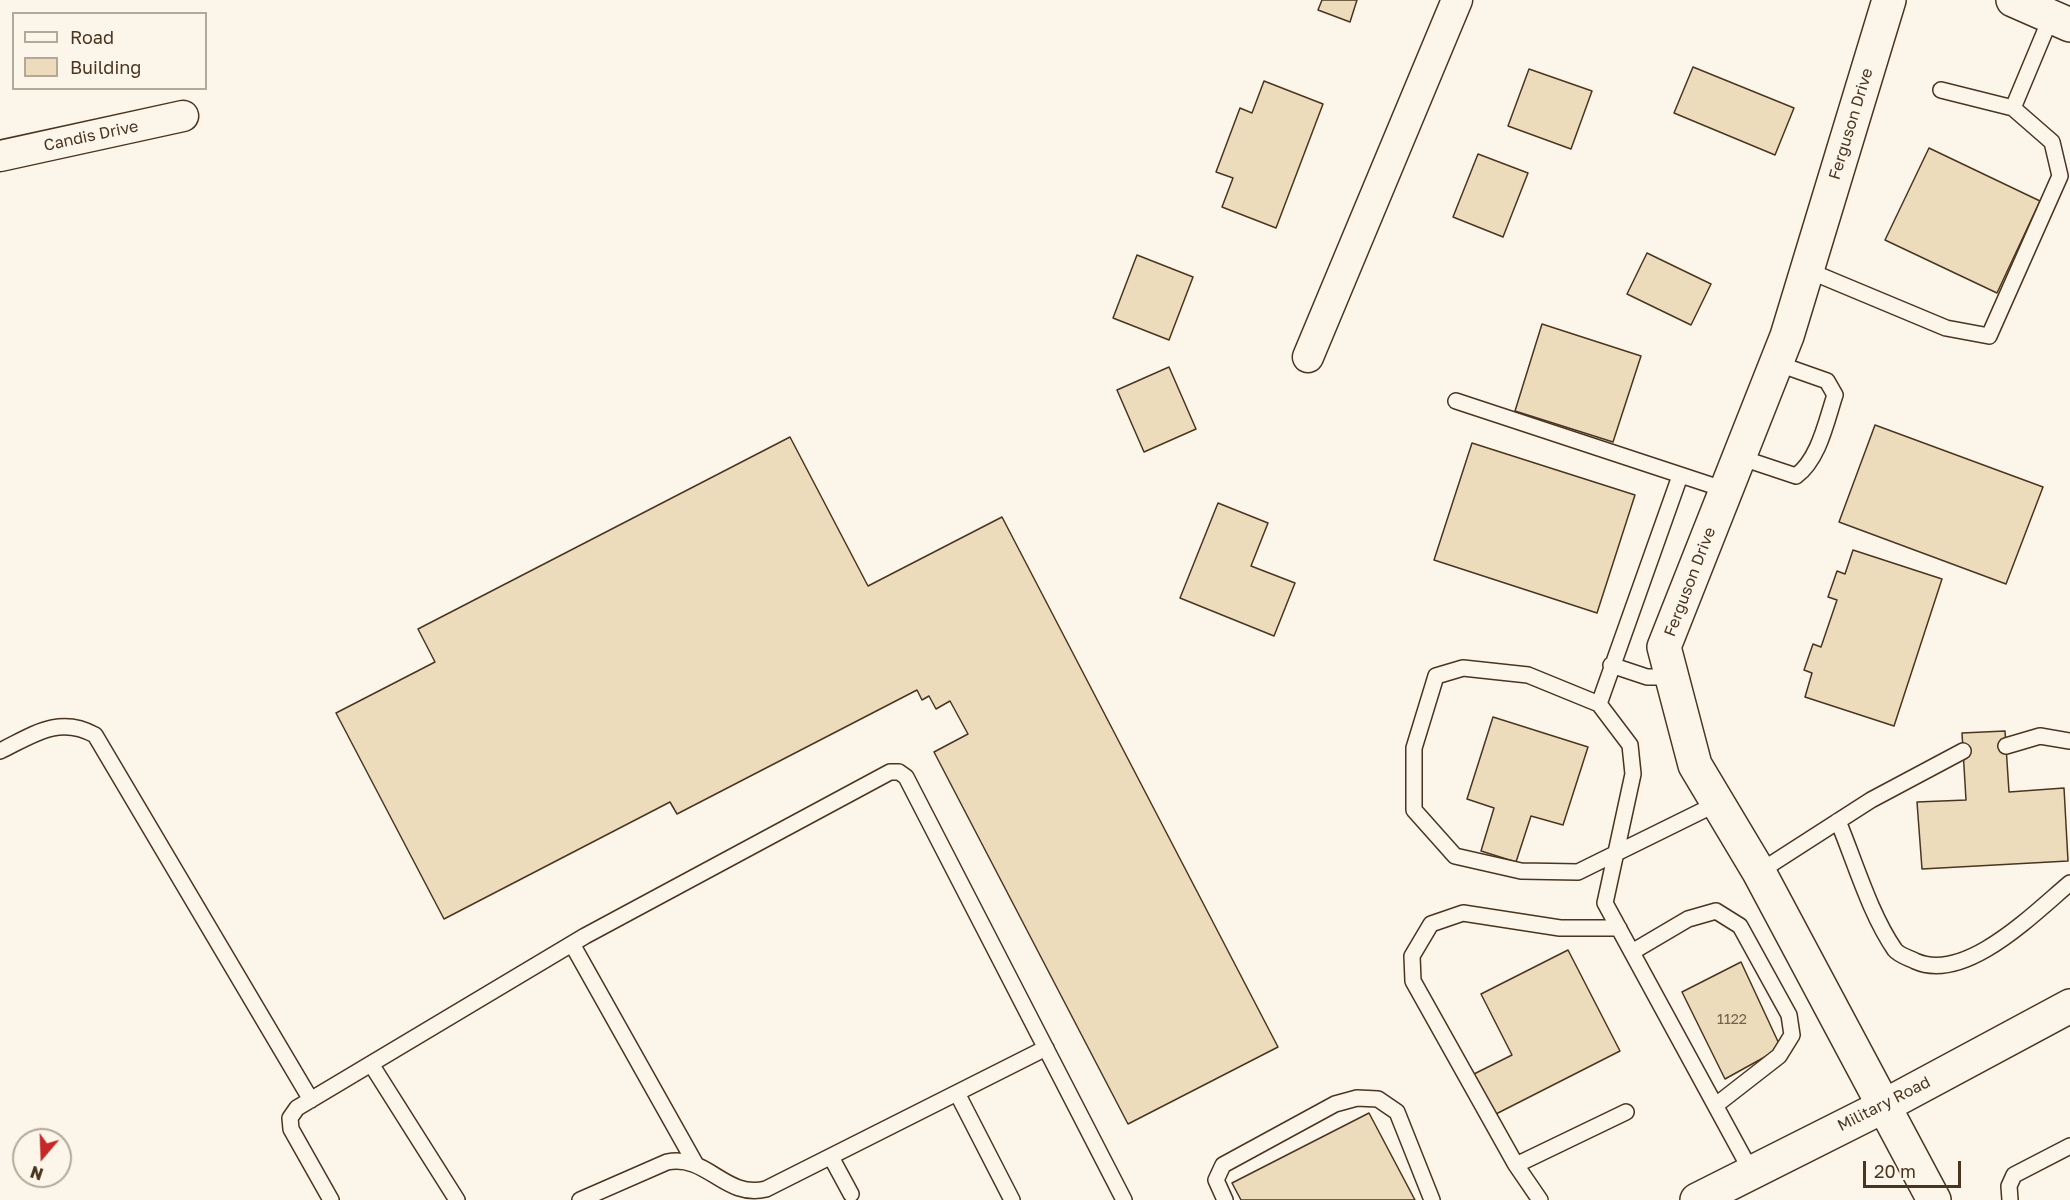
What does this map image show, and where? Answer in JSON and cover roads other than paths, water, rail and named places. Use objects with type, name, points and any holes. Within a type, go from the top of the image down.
[{"type":"street","points":[[1308,357],[1457,0]]},
{"type":"street","name":"Ferguson Drive","points":[[1889,0],[1807,270],[1776,363],[1664,647],[1695,765],[1759,872],[1934,1200]]},
{"type":"street","name":"Candis Drive","points":[[0,156],[183,116]]},
{"type":"street","name":"Military Road","points":[[1726,1189],[2070,1006]]},
{"type":"lane","points":[[2013,108],[2043,10]]},
{"type":"lane","points":[[1807,270],[1947,328],[1989,336],[2060,176],[2052,142],[2013,108],[1941,90]]},
{"type":"lane","points":[[1739,457],[1796,476],[1805,469],[1816,450],[1835,395],[1827,381],[1776,363]]},
{"type":"lane","points":[[1456,401],[1726,490]]},
{"type":"lane","points":[[1599,704],[1680,476]]},
{"type":"lane","points":[[1611,665],[1647,677],[1672,677]]},
{"type":"lane","points":[[1718,803],[1616,853],[1578,872],[1521,871],[1455,856],[1414,810],[1414,748],[1436,676],[1463,668],[1528,675],[1599,704],[1630,746],[1633,774],[1616,853],[1605,903],[1716,1106],[1726,1189]]},
{"type":"lane","points":[[0,751],[47,729],[66,725],[80,727],[95,735],[311,1100]]},
{"type":"lane","points":[[2006,746],[2040,736],[2070,741]]},
{"type":"lane","points":[[1759,872],[1871,800],[1963,751]]},
{"type":"lane","points":[[331,1200],[291,1129],[290,1118],[297,1108],[572,944],[880,777],[899,772],[906,777],[1124,1200]]},
{"type":"lane","points":[[1838,821],[1872,905],[1897,952],[1925,966],[1955,964],[1982,951],[2024,922],[2070,883]]},
{"type":"lane","points":[[1632,951],[1688,919],[1716,911],[1740,926],[1789,1015],[1792,1035],[1779,1056],[1716,1106]]},
{"type":"lane","points":[[1540,1200],[1516,1165],[1413,981],[1412,956],[1431,924],[1463,913],[1560,928],[1619,928]]},
{"type":"lane","points":[[572,944],[695,1163]]},
{"type":"lane","points":[[580,1200],[667,1162],[680,1159],[695,1163],[735,1188],[753,1196],[1046,1048]]},
{"type":"lane","points":[[371,1064],[457,1200]]},
{"type":"lane","points":[[957,1093],[1012,1200]]},
{"type":"lane","points":[[1225,1200],[1216,1180],[1223,1165],[1335,1104],[1357,1098],[1377,1099],[1397,1112],[1432,1200]]},
{"type":"lane","points":[[1516,1165],[1626,1112]]},
{"type":"lane","points":[[2010,1200],[2009,1186],[2014,1174],[2070,1146]]},
{"type":"lane","points":[[831,1157],[849,1198]]}]
